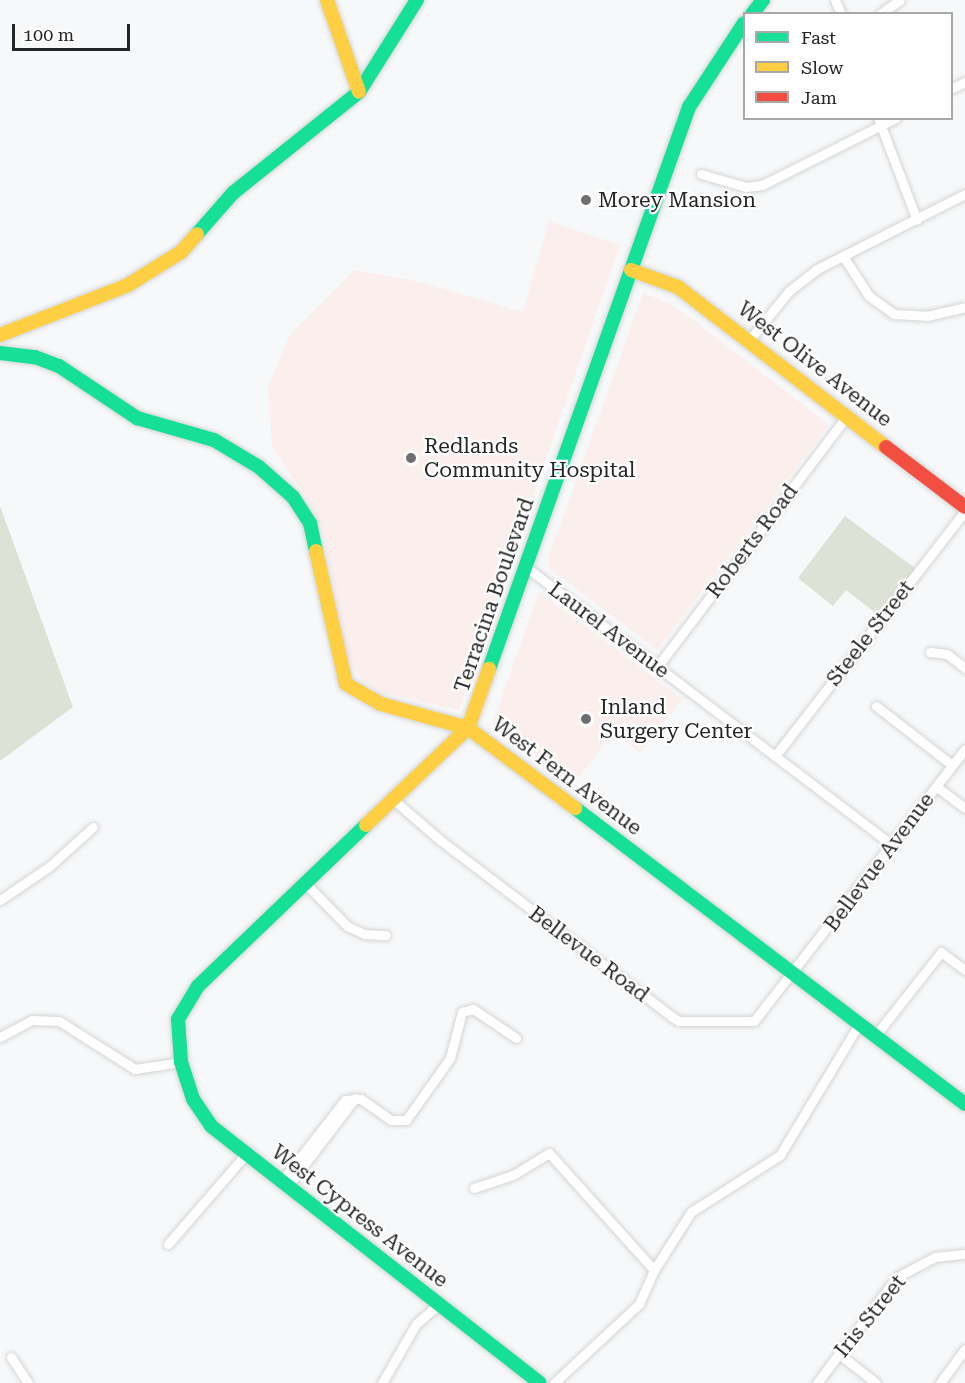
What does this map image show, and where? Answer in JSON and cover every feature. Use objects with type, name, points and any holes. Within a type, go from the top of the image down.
[{"type":"main road","points":[[327,0],[359,92]]},
{"type":"main road","points":[[0,335],[155,271],[181,252],[233,193],[359,92],[417,0]]},
{"type":"main road","points":[[754,12],[763,0]]},
{"type":"main road","name":"Terracina Boulevard","points":[[181,1062],[178,1019],[189,995],[395,801],[468,728],[689,107],[743,25]]},
{"type":"main road","name":"West Olive Avenue","points":[[631,270],[678,287],[750,339],[965,509]]},
{"type":"main road","name":"West Fern Avenue","points":[[0,353],[35,357],[58,366],[137,418],[214,440],[264,471],[293,497],[310,523],[338,662],[346,684],[381,704],[468,728],[965,1104]]},
{"type":"main road","name":"West Cypress Avenue","points":[[181,1062],[193,1099],[211,1125],[540,1383]]},
{"type":"street","points":[[883,12],[900,0]]},
{"type":"street","points":[[701,174],[734,185],[762,185],[879,123],[917,220]]},
{"type":"street","points":[[750,339],[789,291],[817,269],[965,194]]},
{"type":"street","points":[[843,256],[869,296],[894,314],[927,316],[965,308]]},
{"type":"street","name":"Roberts Road","points":[[657,667],[847,416]]},
{"type":"street","name":"Steele Street","points":[[775,756],[965,509]]},
{"type":"street","name":"Laurel Avenue","points":[[526,567],[893,846]]},
{"type":"street","points":[[930,652],[946,654],[965,668]]},
{"type":"street","points":[[876,706],[952,765]]},
{"type":"street","name":"Bellevue Avenue","points":[[793,975],[965,749]]},
{"type":"street","points":[[937,787],[965,808]]},
{"type":"street","name":"Bellevue Road","points":[[395,801],[440,840],[679,1021],[754,1021],[793,975]]},
{"type":"street","points":[[0,900],[41,873],[93,827]]},
{"type":"street","points":[[306,884],[346,926],[364,934],[386,935]]},
{"type":"street","points":[[875,1036],[941,952],[965,970]]},
{"type":"street","points":[[284,1184],[355,1098],[391,1120],[406,1120],[450,1058],[462,1012],[473,1010],[516,1038]]},
{"type":"street","points":[[0,1024],[2,1036],[32,1020],[59,1021],[135,1069],[181,1062]]},
{"type":"street","points":[[554,1383],[639,1304],[654,1270],[699,1203],[780,1155],[859,1024]]},
{"type":"street","points":[[168,1244],[246,1154]]},
{"type":"street","points":[[474,1188],[513,1175],[549,1154],[654,1270]]},
{"type":"street","name":"Iris Street","points":[[818,1383],[897,1277],[935,1257],[965,1254]]},
{"type":"street","points":[[382,1383],[416,1324],[439,1304]]},
{"type":"street","points":[[940,1383],[965,1349]]},
{"type":"street","points":[[839,1354],[876,1383]]},
{"type":"street","points":[[11,1358],[28,1383]]},
{"type":"shaded area","name":"Redlands Community Hospital","points":[[549,221],[620,245],[459,710],[379,692],[363,681],[353,668],[344,642],[323,531],[310,503],[272,446],[268,386],[290,335],[355,270],[420,282],[523,312]]},
{"type":"shaded area","points":[[643,293],[668,303],[696,322],[829,425],[657,650],[550,569],[548,559]]},
{"type":"shaded area","points":[[0,506],[73,707],[0,761]]},
{"type":"shaded area","points":[[845,516],[916,569],[878,615],[846,590],[833,606],[798,578]]},
{"type":"shaded area","points":[[539,592],[682,699],[640,753],[614,732],[571,787],[492,725]]},
{"type":"traffic: fast","points":[[197,234],[233,193],[359,92],[417,0]]},
{"type":"traffic: fast","points":[[754,12],[763,0]]},
{"type":"traffic: fast","points":[[489,669],[689,107],[743,25]]},
{"type":"traffic: fast","points":[[0,353],[35,357],[59,366],[137,418],[214,440],[259,467],[293,497],[310,523],[316,551]]},
{"type":"traffic: fast","points":[[575,808],[965,1104]]},
{"type":"traffic: fast","points":[[366,825],[198,986],[178,1019],[181,1062],[193,1099],[211,1126],[540,1383]]},
{"type":"traffic: slow","points":[[327,0],[359,92]]},
{"type":"traffic: slow","points":[[0,335],[128,285],[181,252],[197,234]]},
{"type":"traffic: slow","points":[[631,270],[678,287],[886,447]]},
{"type":"traffic: slow","points":[[316,551],[346,684],[381,704],[468,728],[575,808]]},
{"type":"traffic: slow","points":[[366,825],[468,728],[489,669]]},
{"type":"traffic: jam","points":[[886,447],[965,507]]},
{"type":"place","name":"Morey Mansion","points":[[586,200]]},
{"type":"place","name":"Redlands Community Hospital","points":[[411,458]]},
{"type":"place","name":"Inland Surgery Center","points":[[586,719]]}]
